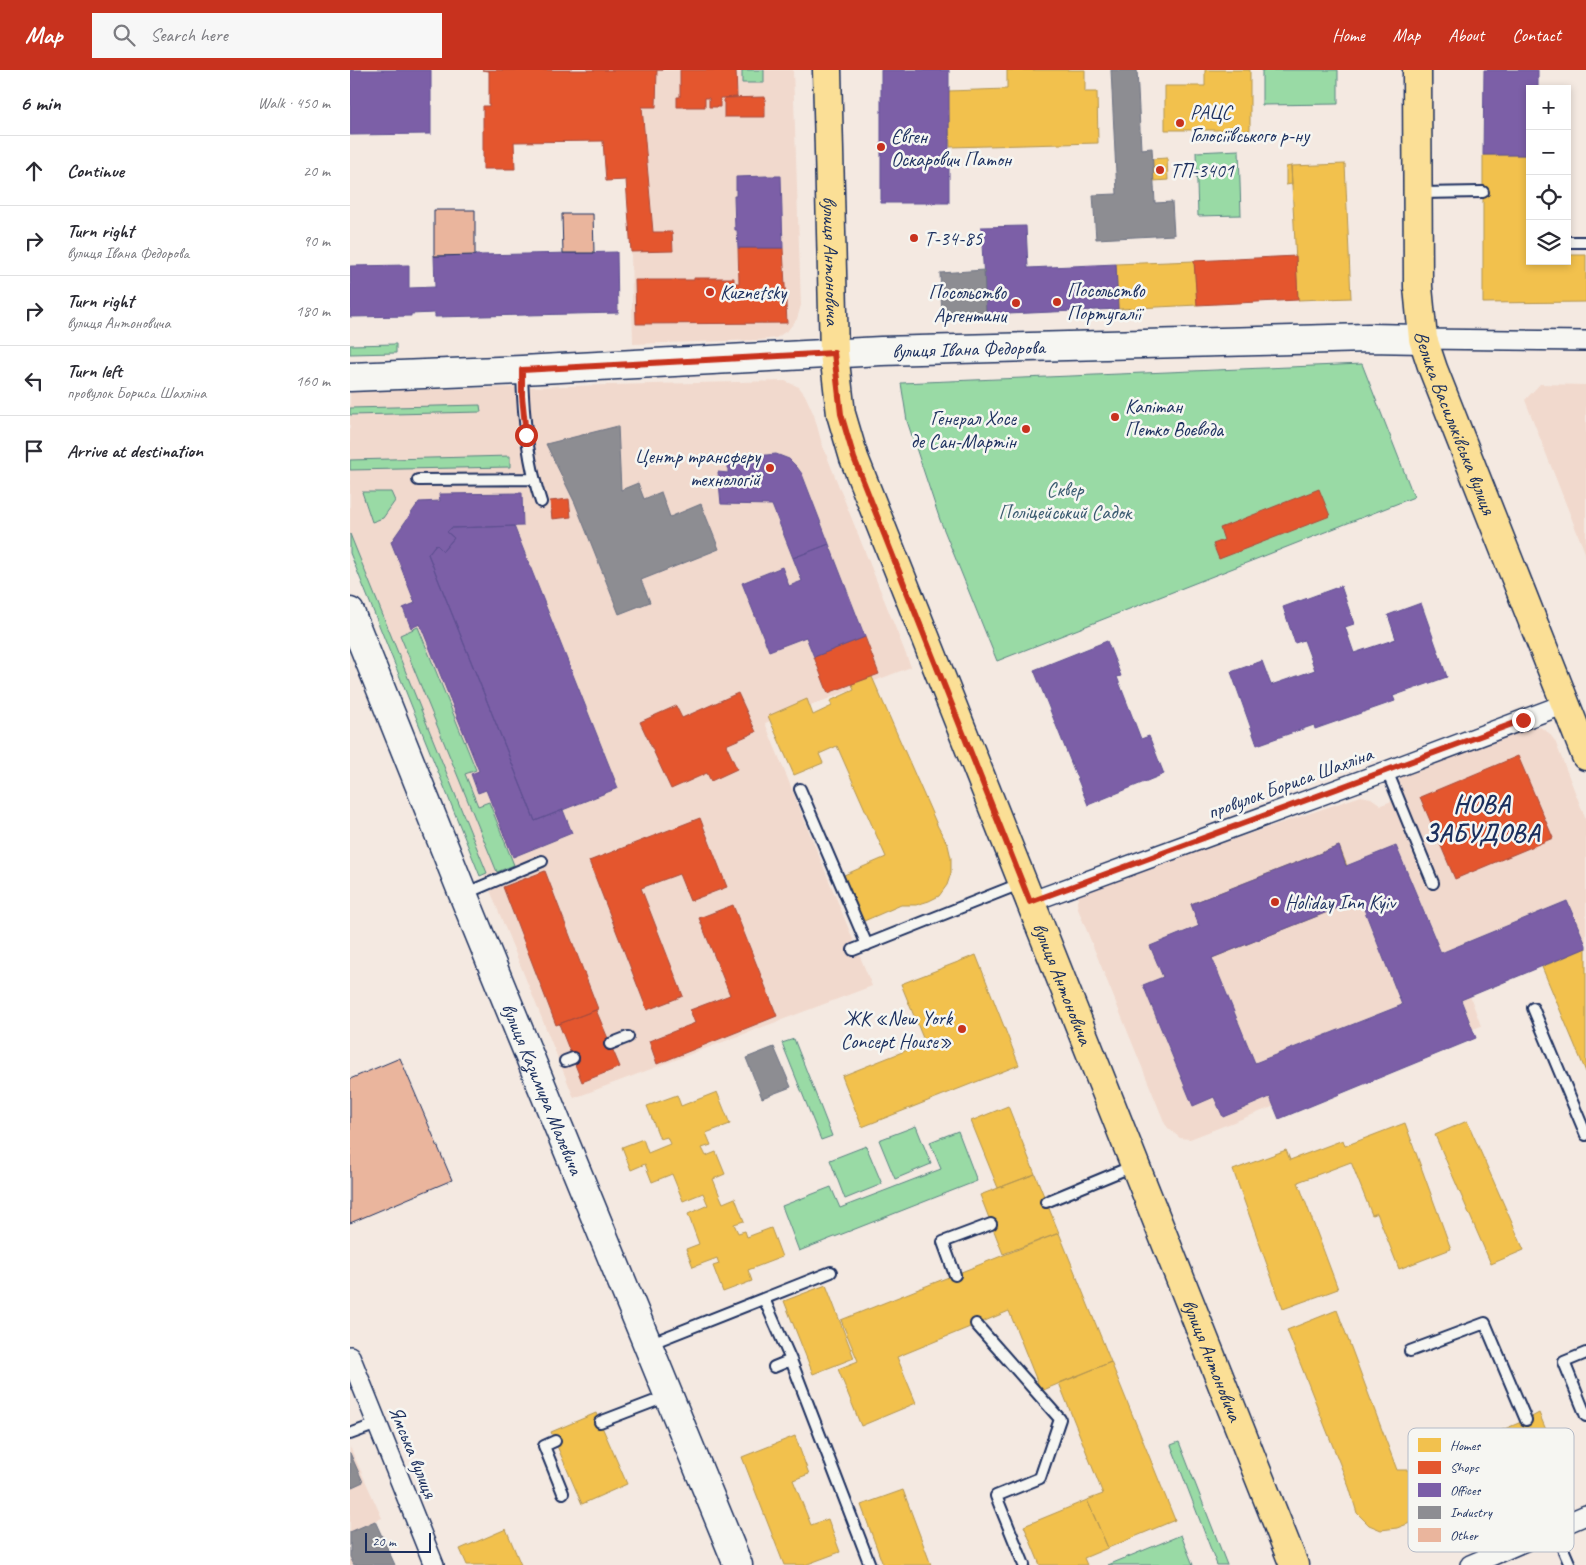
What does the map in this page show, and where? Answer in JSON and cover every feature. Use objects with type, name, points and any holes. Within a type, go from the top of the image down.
[{"type":"main road","name":"вулиця Антоновича","points":[[827,70],[834,353],[841,414],[854,458],[1294,1565]]},
{"type":"main road","name":"Велика Васильківська вулиця","points":[[1417,70],[1418,286],[1423,339],[1433,369],[1586,755]]},
{"type":"main road","name":"вулиця Івана Федорова","points":[[350,376],[522,370],[834,353],[1368,338],[1423,339]]},
{"type":"main road","name":"вулиця Казимира Малевича","points":[[350,612],[463,894],[738,1565]]},
{"type":"street","name":"вулиця Івана Федорова","points":[[1423,339],[1586,340]]},
{"type":"street","name":"провулок Бориса Шахліна","points":[[1026,892],[1386,772],[1565,704]]},
{"type":"street","name":"Ямська вулиця","points":[[350,1356],[434,1565]]},
{"type":"street","points":[[1470,1565],[1500,1552]]},
{"type":"lane","points":[[1418,193],[1484,192]]},
{"type":"lane","points":[[1571,242],[1586,242]]},
{"type":"lane","points":[[522,370],[522,396],[526,435],[533,479],[541,502]]},
{"type":"lane","points":[[418,480],[533,479]]},
{"type":"lane","points":[[1386,772],[1433,883]]},
{"type":"lane","points":[[800,789],[867,945]]},
{"type":"lane","points":[[463,894],[520,872],[542,861]]},
{"type":"lane","points":[[853,950],[1026,892]]},
{"type":"lane","points":[[1533,1008],[1586,1135]]},
{"type":"lane","points":[[610,1044],[628,1037]]},
{"type":"lane","points":[[1046,1202],[1135,1165]]},
{"type":"lane","points":[[955,1274],[943,1242],[991,1224]]},
{"type":"lane","points":[[648,1345],[831,1272]]},
{"type":"lane","points":[[764,1299],[791,1360],[870,1565]]},
{"type":"lane","points":[[1410,1351],[1485,1323],[1526,1420]]},
{"type":"lane","points":[[976,1324],[1060,1419],[1040,1478],[996,1496],[1024,1565]]},
{"type":"lane","points":[[1586,1353],[1564,1362],[1586,1416]]},
{"type":"lane","points":[[774,1366],[791,1360]]},
{"type":"lane","points":[[600,1422],[669,1395]]},
{"type":"lane","points":[[350,1434],[377,1424]]},
{"type":"lane","points":[[555,1441],[544,1446],[563,1493]]},
{"type":"lane","points":[[1564,1552],[1570,1565]]},
{"type":"shaded area","points":[[482,70],[793,70],[801,305],[797,319],[788,330],[776,338],[761,340],[633,344],[631,252],[626,180],[606,181],[602,141],[515,142],[515,169],[483,169],[483,106],[489,105],[489,71]]},
{"type":"shaded area","points":[[785,381],[799,387],[805,395],[814,415],[822,444],[911,667],[765,723],[872,986],[574,1098],[350,544],[350,391]]},
{"type":"shaded area","points":[[1540,384],[1586,385],[1586,555],[1525,400]]},
{"type":"shaded area","points":[[1529,726],[1540,727],[1549,733],[1555,741],[1586,820],[1586,948],[1470,996],[1481,1026],[1190,1139],[1180,1138],[1169,1129],[1165,1124],[1078,909],[1077,902],[1083,890],[1361,796],[1371,798],[1381,805],[1403,797],[1399,783],[1401,773]]},
{"type":"shaded area","points":[[350,1447],[382,1518],[375,1521],[395,1565],[350,1565]]},
{"type":"green space","points":[[742,70],[764,70],[764,83],[742,83]]},
{"type":"green space","points":[[1262,70],[1338,70],[1338,104],[1262,105]]},
{"type":"green space","points":[[1239,150],[1241,215],[1198,216],[1196,152]]},
{"type":"green space","points":[[396,344],[396,353],[350,354],[350,345]]},
{"type":"green space","name":"Сквер Поліцейський Садок","points":[[1362,364],[1414,497],[997,661],[940,520],[907,421],[901,383]]},
{"type":"green space","points":[[480,405],[481,412],[350,415],[350,408]]},
{"type":"green space","points":[[510,456],[510,467],[350,470],[350,460]]},
{"type":"green space","points":[[362,492],[391,492],[395,501],[383,518],[372,522]]},
{"type":"green space","points":[[350,534],[487,873],[480,876],[350,553]]},
{"type":"green space","points":[[418,627],[476,770],[465,774],[478,806],[489,802],[514,865],[497,872],[400,635]]},
{"type":"green space","points":[[794,1039],[832,1136],[821,1140],[782,1043]]},
{"type":"green space","points":[[916,1126],[931,1164],[895,1179],[879,1140]]},
{"type":"green space","points":[[958,1131],[977,1181],[799,1251],[782,1206],[831,1187],[840,1208],[941,1169],[930,1142]]},
{"type":"green space","points":[[866,1146],[882,1184],[845,1199],[830,1160]]},
{"type":"green space","points":[[1179,1442],[1227,1565],[1217,1565],[1171,1445]]},
{"type":"green space","points":[[1181,1535],[1193,1565],[1108,1565]]},
{"type":"building: Homes","points":[[1007,70],[1085,70],[1085,92],[1097,92],[1098,143],[950,147],[948,91],[1007,89]]},
{"type":"building: Homes","points":[[1205,70],[1250,70],[1250,130],[1165,130],[1165,86],[1205,86]]},
{"type":"building: Homes","points":[[1483,155],[1526,155],[1526,265],[1571,265],[1571,255],[1586,255],[1586,302],[1483,303]]},
{"type":"building: Homes","name":"ТП-3401","points":[[1167,158],[1168,180],[1153,181],[1152,159]]},
{"type":"building: Homes","points":[[1345,164],[1351,298],[1298,300],[1291,166]]},
{"type":"building: Homes","points":[[1291,166],[1292,184],[1286,185],[1286,167]]},
{"type":"building: Homes","points":[[1194,261],[1197,305],[1118,309],[1116,264]]},
{"type":"building: Homes","points":[[872,677],[938,827],[948,845],[951,858],[951,873],[947,885],[939,896],[916,905],[901,905],[864,921],[844,875],[886,857],[837,746],[819,754],[823,763],[794,775],[768,716],[807,699],[813,715],[832,706],[830,701],[854,690],[852,684]]},
{"type":"building: Homes","name":"Holiday Inn Kyiv","points":[[1339,846],[1360,899],[1212,958],[1191,904]]},
{"type":"building: Homes","points":[[1586,948],[1586,1072],[1542,967]]},
{"type":"building: Homes","name":"ЖК «New York Concept House»","points":[[976,955],[1019,1065],[862,1127],[842,1076],[925,1043],[901,984]]},
{"type":"building: Homes","points":[[717,1092],[730,1124],[706,1133],[711,1145],[702,1148],[706,1156],[716,1152],[725,1174],[713,1179],[723,1203],[735,1198],[744,1221],[734,1224],[738,1233],[745,1231],[747,1237],[771,1228],[782,1257],[748,1270],[752,1281],[723,1292],[713,1266],[719,1264],[717,1258],[693,1267],[686,1249],[699,1244],[688,1214],[708,1205],[703,1193],[683,1201],[672,1174],[652,1182],[645,1164],[631,1170],[622,1147],[643,1139],[648,1153],[670,1144],[667,1137],[660,1139],[647,1106],[677,1095],[681,1106]]},
{"type":"building: Homes","points":[[1008,1106],[1035,1174],[998,1188],[971,1121]]},
{"type":"building: Homes","points":[[1467,1121],[1524,1250],[1491,1264],[1435,1135]]},
{"type":"building: Homes","points":[[1405,1123],[1451,1249],[1399,1269],[1377,1213],[1372,1215],[1351,1162],[1298,1182],[1338,1289],[1283,1309],[1233,1170],[1286,1150],[1290,1160],[1343,1140],[1345,1146]]},
{"type":"building: Homes","points":[[1035,1174],[1059,1233],[1003,1254],[980,1195]]},
{"type":"building: Homes","points":[[1059,1233],[1111,1362],[1041,1391],[1009,1311],[897,1357],[916,1403],[861,1426],[838,1369],[858,1361],[841,1320]]},
{"type":"building: Homes","points":[[826,1285],[854,1358],[813,1374],[784,1301]]},
{"type":"building: Homes","points":[[1337,1310],[1397,1470],[1408,1470],[1408,1524],[1397,1528],[1381,1530],[1369,1525],[1357,1513],[1349,1487],[1287,1330]]},
{"type":"building: Homes","points":[[1111,1362],[1175,1520],[1108,1548],[1087,1500],[1103,1494],[1059,1383]]},
{"type":"building: Homes","points":[[596,1413],[627,1484],[582,1504],[551,1432]]},
{"type":"building: Homes","points":[[1539,1413],[1545,1428],[1507,1428]]},
{"type":"building: Homes","points":[[795,1436],[809,1474],[793,1480],[811,1525],[828,1519],[840,1552],[805,1565],[784,1565],[742,1457]]},
{"type":"building: Homes","points":[[903,1490],[931,1565],[883,1565],[861,1505]]},
{"type":"building: Homes","points":[[1087,1500],[1108,1548],[1084,1558],[1087,1565],[1040,1565],[1024,1526]]},
{"type":"building: Homes","points":[[506,1529],[521,1565],[467,1565],[460,1549]]},
{"type":"building: Shops","points":[[482,70],[657,70],[656,107],[642,107],[653,232],[672,232],[673,251],[631,252],[626,180],[606,181],[603,141],[514,142],[515,169],[483,169],[483,106],[489,106],[489,71]]},
{"type":"building: Shops","points":[[680,70],[736,70],[737,97],[720,98],[720,107],[709,107],[709,98],[705,98],[705,107],[677,107],[677,97],[680,97]]},
{"type":"building: Shops","points":[[765,97],[765,117],[724,117],[724,98]]},
{"type":"building: Shops","name":"Kuznetsky","points":[[738,248],[783,248],[787,323],[636,324],[635,280],[734,278],[734,283],[739,283]]},
{"type":"building: Shops","points":[[1296,256],[1298,300],[1197,305],[1194,261]]},
{"type":"building: Shops","points":[[1319,489],[1330,516],[1219,559],[1213,544],[1224,540],[1220,528]]},
{"type":"building: Shops","points":[[569,499],[571,517],[552,519],[550,501]]},
{"type":"building: Shops","points":[[865,637],[879,674],[828,693],[814,657]]},
{"type":"building: Shops","points":[[738,693],[756,732],[726,745],[737,769],[711,781],[707,773],[671,789],[640,722],[676,706],[682,718]]},
{"type":"building: Shops","points":[[1518,756],[1553,838],[1455,879],[1420,797]]},
{"type":"building: Shops","points":[[700,818],[727,887],[690,901],[679,874],[641,888],[683,996],[647,1010],[589,861]]},
{"type":"building: Shops","points":[[545,871],[598,1009],[556,1025],[503,887]]},
{"type":"building: Shops","points":[[733,905],[777,1016],[657,1064],[649,1041],[695,1023],[690,1010],[730,995],[699,918]]},
{"type":"building: Shops","points":[[596,1010],[620,1067],[582,1082],[559,1024]]},
{"type":"building: Offices","points":[[350,70],[431,70],[431,134],[350,135]]},
{"type":"building: Offices","points":[[881,70],[949,70],[949,203],[881,203]]},
{"type":"building: Offices","points":[[1484,70],[1538,70],[1538,85],[1526,85],[1526,155],[1483,155]]},
{"type":"building: Offices","points":[[781,176],[783,248],[738,248],[737,230],[735,230],[734,196],[736,196],[736,177]]},
{"type":"building: Offices","points":[[1026,226],[1028,268],[1116,264],[1118,309],[986,315],[981,227]]},
{"type":"building: Offices","points":[[617,252],[618,313],[435,317],[435,313],[411,314],[411,316],[350,317],[350,266],[409,265],[409,288],[435,287],[434,256]]},
{"type":"building: Offices","points":[[776,454],[789,459],[802,474],[829,544],[793,558],[772,505],[721,504],[718,472],[728,473],[728,459]]},
{"type":"building: Offices","points":[[522,493],[523,526],[451,528],[447,532],[454,538],[443,551],[436,544],[428,554],[535,821],[563,810],[572,833],[513,857],[486,790],[478,793],[471,774],[479,771],[420,624],[411,628],[403,608],[415,603],[391,542],[419,502],[440,501],[439,494]]},
{"type":"building: Offices","points":[[514,526],[618,788],[535,821],[428,554],[436,544],[443,551],[454,538],[447,532],[451,528]]},
{"type":"building: Offices","points":[[829,544],[865,637],[814,657],[806,637],[769,651],[742,583],[782,567],[789,586],[802,581],[793,558]]},
{"type":"building: Offices","points":[[1341,586],[1354,624],[1345,627],[1354,653],[1396,639],[1388,615],[1421,603],[1447,677],[1393,696],[1395,701],[1315,729],[1314,725],[1257,745],[1231,672],[1262,661],[1271,685],[1315,670],[1304,640],[1295,643],[1283,607]]},
{"type":"building: Offices","points":[[1107,641],[1121,676],[1117,677],[1141,739],[1149,736],[1164,774],[1088,805],[1034,670]]},
{"type":"building: Offices","points":[[1339,846],[1346,866],[1396,846],[1441,953],[1567,901],[1586,948],[1461,1000],[1476,1038],[1279,1119],[1270,1097],[1223,1117],[1214,1097],[1193,1106],[1143,985],[1163,977],[1150,946],[1199,926],[1191,904]],"holes":[[[1360,899],[1402,1005],[1255,1063],[1212,958]]]},
{"type":"building: Industry","points":[[1111,70],[1137,70],[1141,149],[1152,148],[1155,203],[1172,202],[1174,235],[1096,239],[1093,195],[1117,194]]},
{"type":"building: Industry","points":[[984,270],[986,315],[942,316],[940,273]]},
{"type":"building: Industry","points":[[618,426],[621,490],[638,483],[644,499],[661,492],[670,517],[701,504],[719,549],[641,580],[650,602],[619,614],[575,503],[546,444]]},
{"type":"building: Industry","points":[[774,1047],[791,1087],[762,1098],[746,1058]]},
{"type":"building: Industry","points":[[350,1453],[363,1482],[350,1488]]},
{"type":"building: Industry","points":[[375,1521],[395,1565],[354,1565],[350,1557],[350,1532]]},
{"type":"building: Other","points":[[434,210],[475,210],[475,255],[434,256]]},
{"type":"building: Other","points":[[562,214],[593,214],[594,253],[563,253]]},
{"type":"building: Other","points":[[400,1058],[452,1180],[350,1223],[350,1079]]},
{"type":"place","name":"РАЦС Голосіївського р-ну","points":[[1180,123]]},
{"type":"place","name":"Євген Оскарович Патон","points":[[881,147]]},
{"type":"place","name":"ТП-3401","points":[[1160,170]]},
{"type":"place","name":"Т-34-85","points":[[914,238]]},
{"type":"place","name":"Kuznetsky","points":[[710,292]]},
{"type":"place","name":"Посольство Португалії","points":[[1057,302]]},
{"type":"place","name":"Посольство Аргентини","points":[[1016,303]]},
{"type":"place","name":"Капітан Петко Воєвода","points":[[1115,417]]},
{"type":"place","name":"Генерал Хосе де Сан-Мартін","points":[[1026,429]]},
{"type":"place","name":"Центр трансферу технологій","points":[[770,468]]},
{"type":"place","name":"Holiday Inn Kyiv","points":[[1275,902]]},
{"type":"place","name":"ЖК «New York Concept House»","points":[[962,1029]]},
{"type":"district","name":"НОВА ЗАБУДОВА","points":[[1482,818]]},
{"type":"route","points":[[526,435],[522,396],[522,370],[834,353],[841,414],[854,458],[1030,902],[1523,720]]}]
